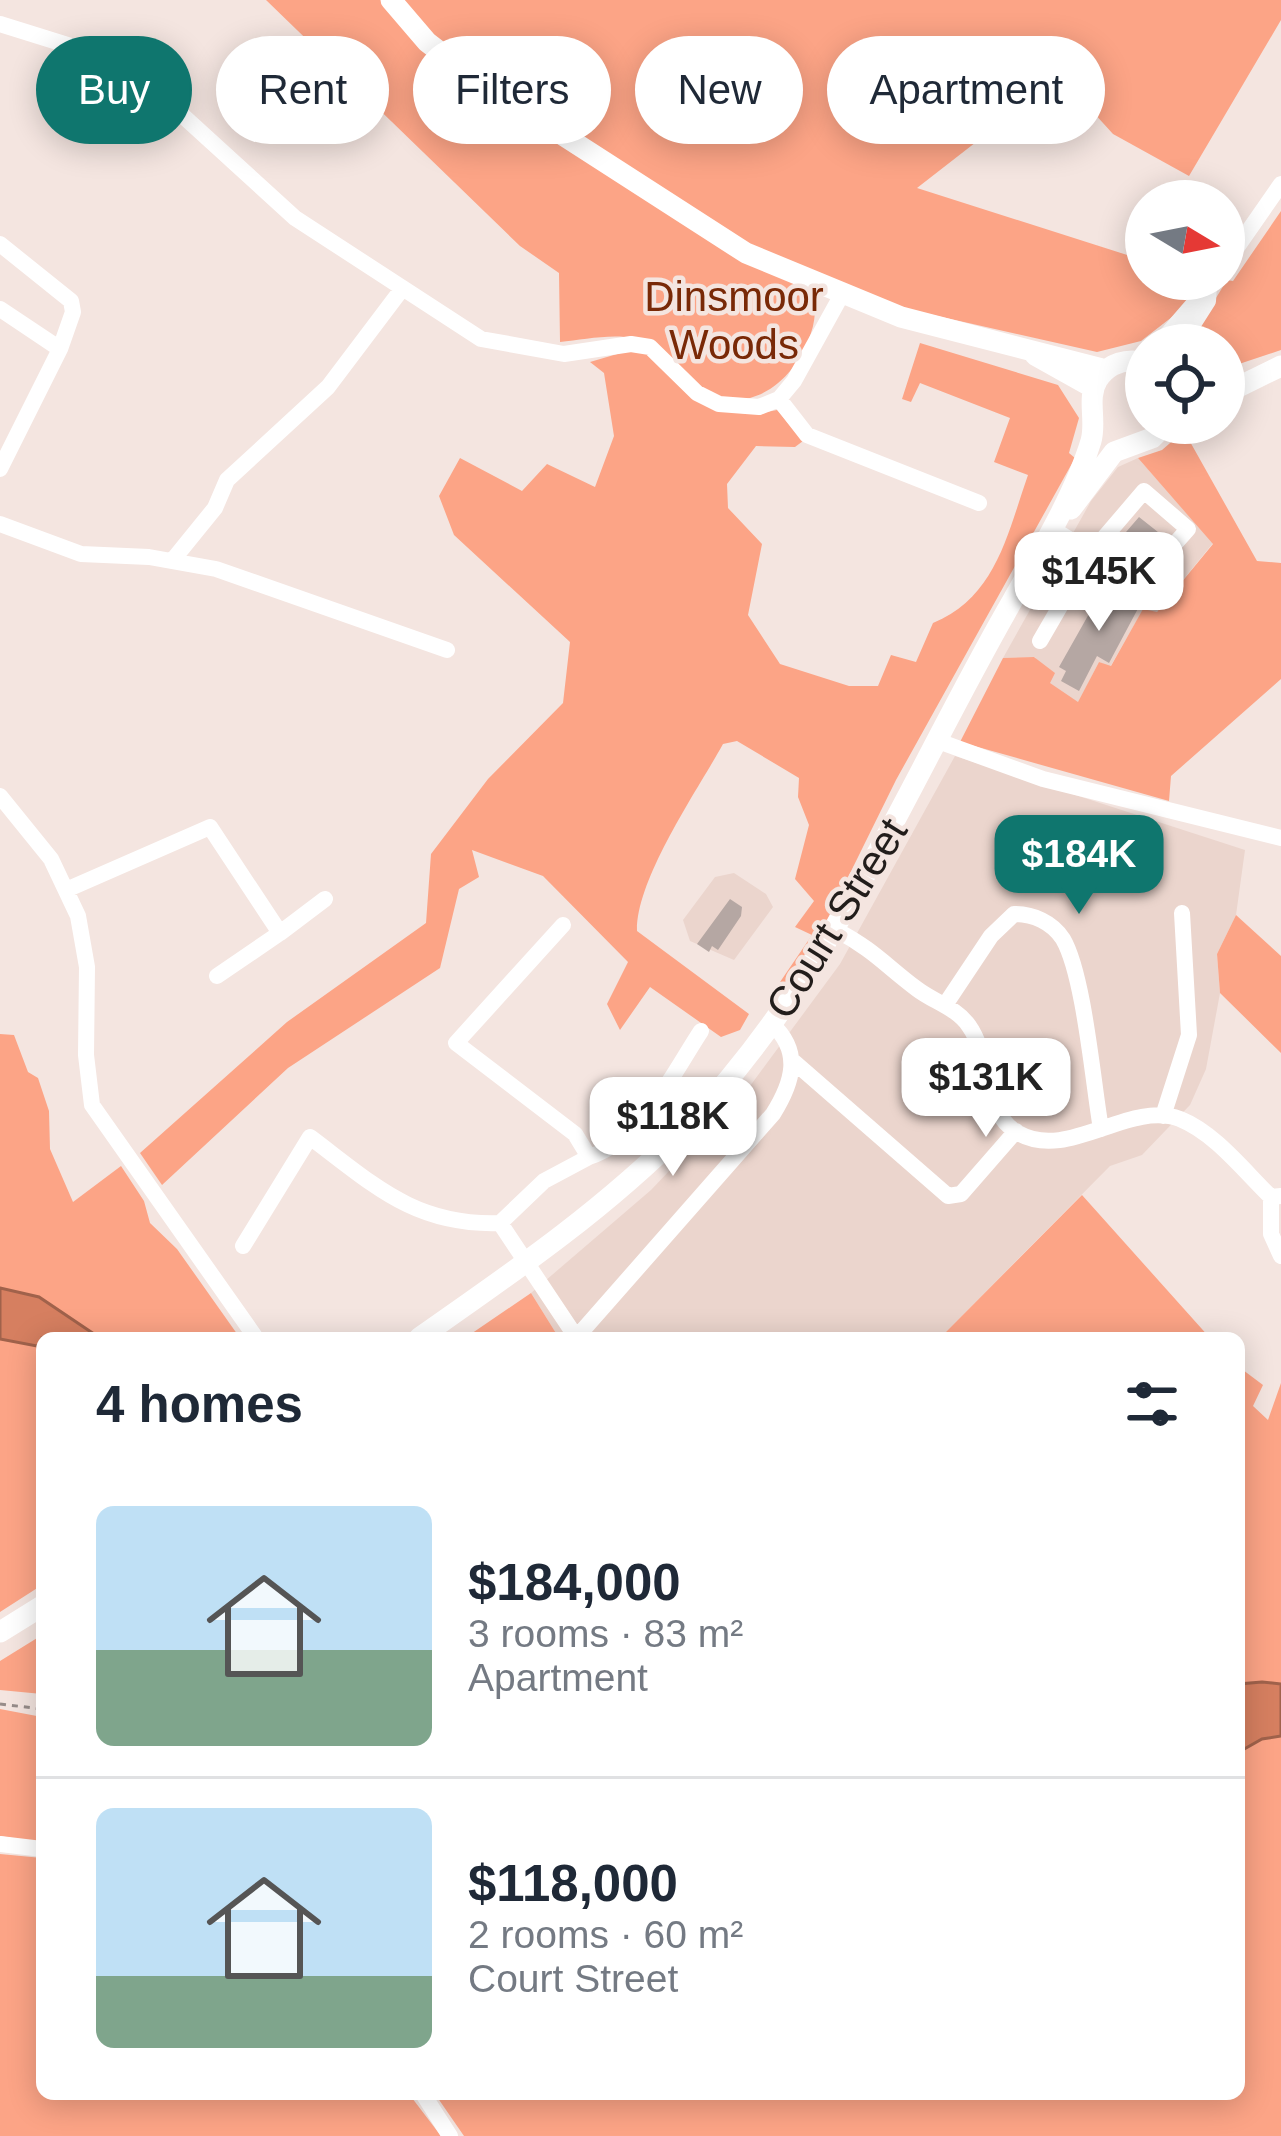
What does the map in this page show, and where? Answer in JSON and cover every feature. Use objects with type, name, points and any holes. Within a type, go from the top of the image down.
[{"type":"main road","points":[[391,0],[427,42],[601,162],[746,253],[842,296],[1100,379],[1125,361]]},
{"type":"main road","points":[[1245,373],[1281,365]]},
{"type":"main road","points":[[1245,383],[1281,365]]},
{"type":"main road","name":"Court Street","points":[[428,1332],[527,1262],[654,1159],[772,1024],[836,930],[1055,525],[1093,436],[1100,379]]},
{"type":"main road","points":[[1094,416],[1112,438],[1125,440]]},
{"type":"main road","name":"Court Street","points":[[1055,525],[1114,452],[1134,444]]},
{"type":"main road","points":[[0,1631],[36,1610]]},
{"type":"street","points":[[0,25],[125,63],[295,218],[481,339],[564,354],[631,344],[650,347],[697,393],[718,404],[759,407],[779,399],[842,296]]},
{"type":"street","points":[[1245,236],[1281,184]]},
{"type":"street","points":[[0,244],[71,301],[73,312],[60,349],[0,469]]},
{"type":"street","points":[[172,561],[215,508],[227,480],[328,387],[402,289]]},
{"type":"street","points":[[1174,324],[1192,300]]},
{"type":"street","points":[[0,309],[60,349]]},
{"type":"street","points":[[779,399],[807,435],[979,503]]},
{"type":"street","points":[[1040,641],[1091,553],[1144,491],[1188,529],[1150,572],[1113,553],[1091,553],[1055,525]]},
{"type":"street","points":[[0,524],[81,554],[216,569],[447,650]]},
{"type":"street","points":[[938,741],[1043,779],[1281,838]]},
{"type":"street","points":[[0,796],[28,825],[66,890],[85,941],[92,1105],[252,1332]]},
{"type":"street","points":[[66,890],[210,826],[280,933]]},
{"type":"street","points":[[217,976],[325,899]]},
{"type":"street","points":[[1163,1116],[1189,1035],[1182,913]]},
{"type":"street","points":[[945,1005],[991,936],[1014,914],[1027,914],[1054,928],[1070,956],[1101,1129]]},
{"type":"street","points":[[563,925],[456,1043],[559,1121],[589,1157]]},
{"type":"street","points":[[836,930],[886,958],[918,990],[971,1028],[994,1103],[1016,1131],[1040,1141],[1163,1116],[1209,1138],[1276,1197],[1271,1234],[1281,1256]]},
{"type":"street","points":[[580,1332],[646,1252],[663,1245],[761,1133],[785,1095],[793,1061],[790,1047],[772,1024]]},
{"type":"street","points":[[244,1246],[310,1137],[419,1213],[441,1221],[500,1223],[544,1181],[618,1143],[639,1121],[701,1030]]},
{"type":"street","points":[[793,1061],[948,1196],[962,1194],[1016,1131]]},
{"type":"street","points":[[500,1223],[573,1332]]},
{"type":"street","points":[[0,1844],[36,1848]]},
{"type":"street","points":[[427,2100],[451,2136]]},
{"type":"path","points":[[0,1704],[36,1707]]},
{"type":"shaded area","points":[[1138,458],[1213,543],[1156,613],[1143,610],[1110,667],[1099,662],[1078,703],[1049,683],[1035,657],[1003,658],[1091,501],[1118,467]]},
{"type":"shaded area","points":[[955,756],[1245,850],[1236,915],[1217,954],[1220,993],[1206,1069],[1190,1105],[1142,1155],[1110,1166],[946,1332],[555,1332],[531,1293],[651,1190],[750,1086],[840,964]]},
{"type":"shaded area","points":[[734,873],[766,894],[773,907],[734,960],[690,941],[683,920],[715,877]]},
{"type":"shaded area","points":[[0,1288],[39,1297],[91,1332],[36,1332],[36,1346],[0,1339]]},
{"type":"shaded area","points":[[1245,1683],[1281,1684],[1281,1736],[1245,1749]]},
{"type":"green space","name":"Dinsmoor Woods","points":[[266,0],[1281,0],[1281,20],[1189,176],[1105,125],[1105,36],[827,36],[827,144],[974,144],[917,188],[1125,254],[1125,300],[1187,300],[1163,324],[1125,324],[1125,345],[1097,352],[880,303],[816,278],[813,327],[794,367],[767,391],[734,400],[699,388],[658,348],[641,340],[606,337],[560,342],[559,273],[520,246],[415,144],[611,144],[611,36],[413,36],[413,142],[389,119],[389,36],[303,36]]},
{"type":"green space","points":[[1281,211],[1281,350],[1245,362],[1245,324],[1200,324],[1215,300],[1245,300],[1245,264]]},
{"type":"green space","points":[[920,343],[1058,385],[1079,418],[1069,453],[1075,458],[896,780],[825,924],[784,985],[778,985],[812,935],[795,927],[814,901],[795,879],[809,825],[798,797],[799,778],[737,741],[723,744],[657,861],[639,910],[637,931],[749,1014],[740,1030],[721,1037],[650,987],[620,1030],[607,1004],[628,962],[543,876],[472,850],[479,877],[459,889],[440,968],[288,1068],[162,1185],[140,1153],[287,1022],[426,923],[431,854],[488,779],[563,703],[570,642],[454,535],[439,496],[460,458],[522,491],[547,464],[595,487],[614,436],[604,373],[590,362],[624,352],[647,352],[689,393],[719,409],[736,413],[777,410],[803,441],[795,447],[756,446],[727,484],[728,508],[762,544],[748,615],[780,664],[849,686],[878,686],[891,655],[916,662],[933,623],[954,612],[985,581],[1028,475],[994,462],[1010,418],[920,383],[911,402],[902,399]]},
{"type":"green space","points":[[1169,444],[1191,444],[1257,561],[1281,563],[1281,679],[1171,776],[1169,801],[960,742],[1003,658],[1034,657],[1055,673],[1050,683],[1078,702],[1099,662],[1111,666],[1143,609],[1157,612],[1213,544],[1138,458]]},
{"type":"green space","points":[[1236,915],[1281,956],[1281,1053],[1220,993],[1217,954]]},
{"type":"green space","points":[[0,1034],[14,1035],[28,1072],[38,1078],[49,1111],[50,1149],[73,1202],[121,1166],[144,1201],[150,1223],[177,1249],[236,1332],[91,1332],[39,1297],[0,1288]]},
{"type":"green space","points":[[1082,1195],[1205,1332],[946,1332]]},
{"type":"green space","points":[[531,1293],[555,1332],[474,1332]]},
{"type":"green space","points":[[0,1339],[36,1345],[36,1589],[0,1612]]},
{"type":"green space","points":[[1245,1372],[1263,1385],[1253,1406],[1268,1420],[1281,1383],[1281,1684],[1245,1684]]},
{"type":"green space","points":[[36,1639],[36,1693],[0,1690],[0,1661]]},
{"type":"green space","points":[[0,1709],[36,1716],[36,1842],[0,1836]]},
{"type":"green space","points":[[1281,1736],[1281,2136],[464,2136],[439,2100],[1245,2100],[1245,1749]]},
{"type":"green space","points":[[0,1854],[36,1857],[36,2100],[414,2100],[441,2136],[0,2136]]},
{"type":"building","points":[[1139,517],[1163,536],[1146,556],[1120,539]]},
{"type":"building","points":[[1107,582],[1142,601],[1109,663],[1097,656],[1079,691],[1061,681],[1066,671],[1059,667]]},
{"type":"building","points":[[730,899],[742,907],[741,916],[718,950],[712,946],[709,952],[697,944]]}]
